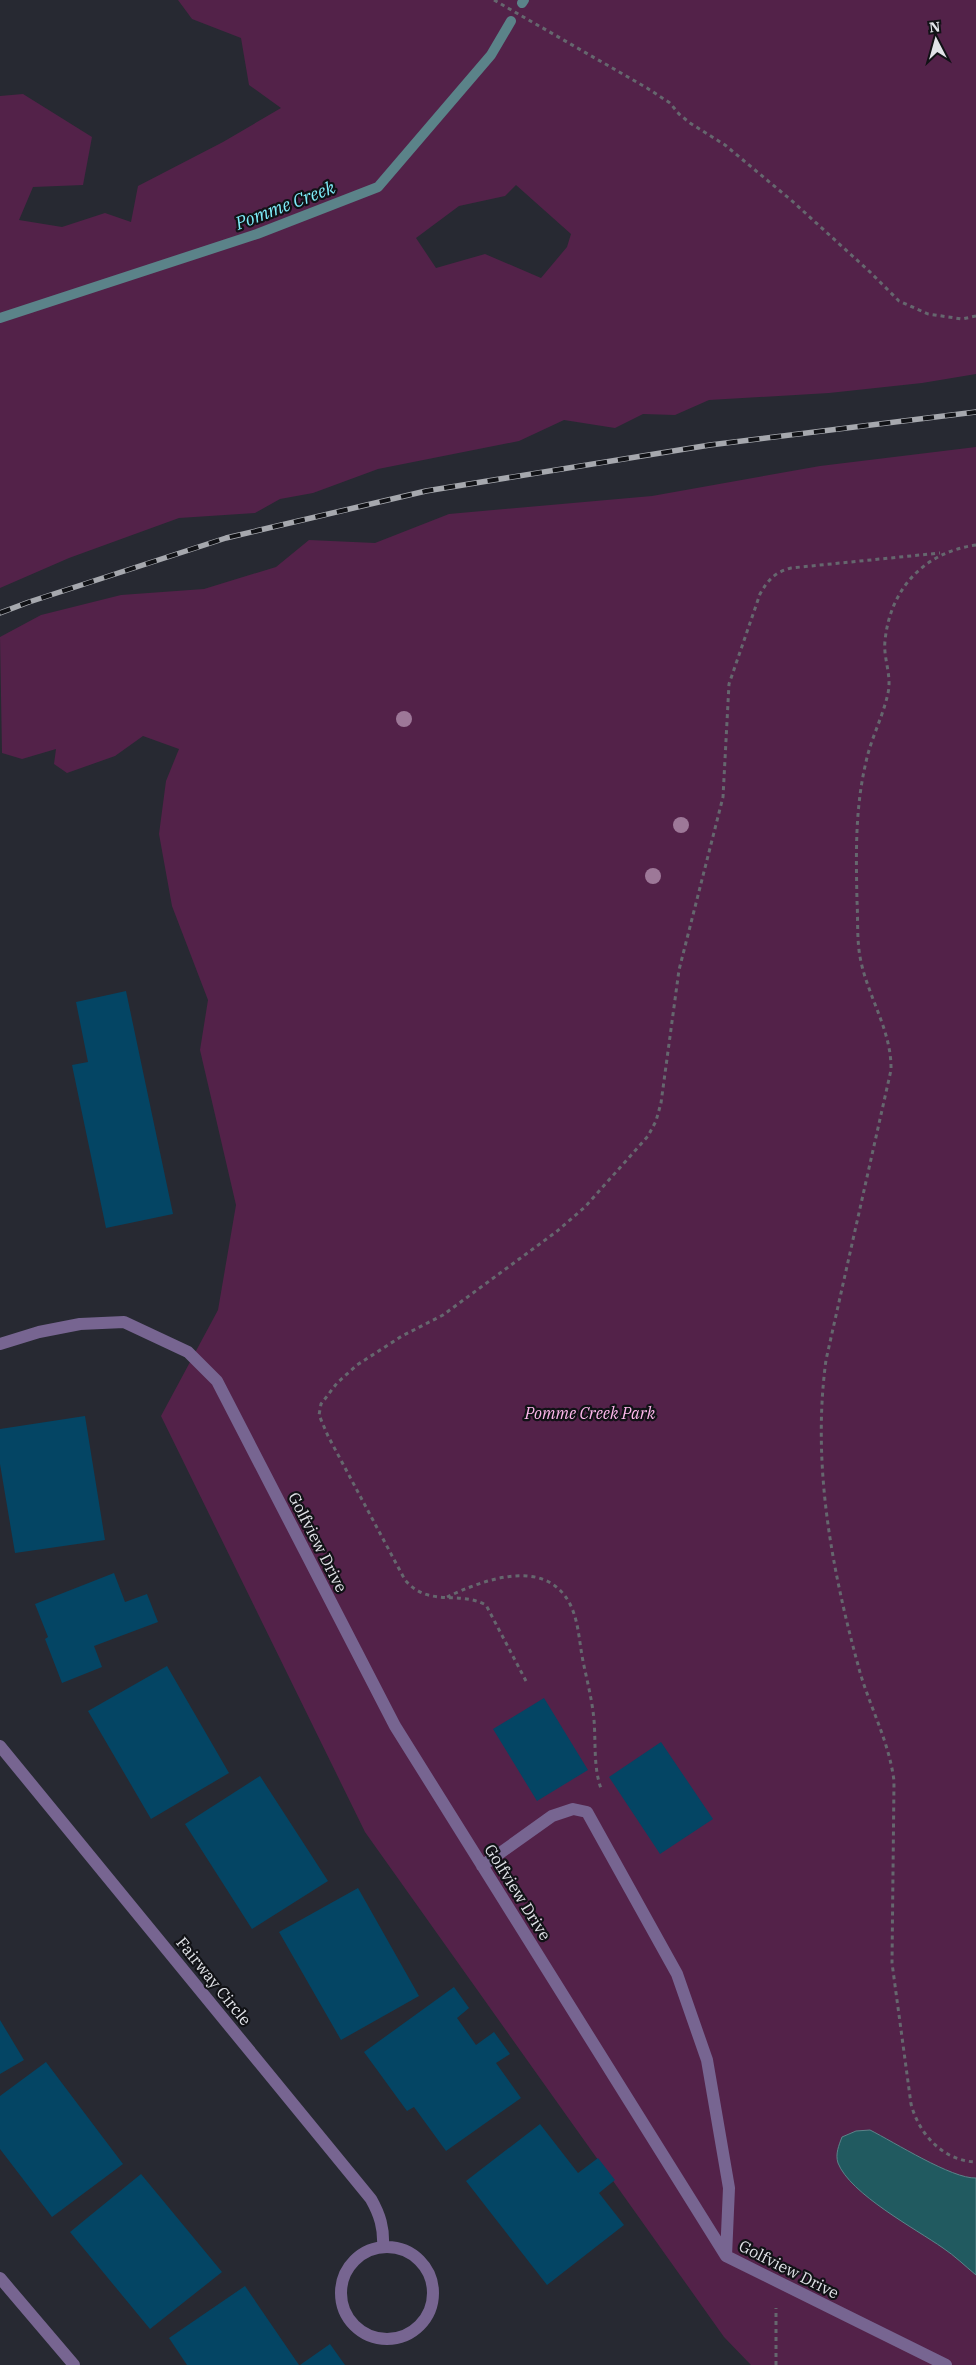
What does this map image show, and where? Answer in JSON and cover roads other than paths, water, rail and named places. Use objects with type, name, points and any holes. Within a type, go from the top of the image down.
[{"type":"street","name":"Golfview Drive","points":[[0,1344],[39,1332],[80,1324],[124,1322],[188,1352],[217,1381],[395,1726],[726,2256],[946,2365]]},
{"type":"street","name":"Fairway Circle","points":[[0,1746],[371,2199],[382,2223],[384,2247]]},
{"type":"street","points":[[482,1866],[552,1816],[573,1810],[587,1812],[677,1974],[707,2060],[730,2188],[726,2256]]},
{"type":"street","points":[[384,2247],[408,2252],[419,2259],[432,2280],[434,2293],[432,2305],[419,2326],[409,2334],[384,2339],[361,2331],[345,2312],[341,2300],[341,2287],[351,2264],[360,2256],[384,2247]]},
{"type":"street","points":[[0,2278],[74,2365]]},
{"type":"water","points":[[870,2130],[953,2173],[976,2178],[976,2275],[947,2251],[869,2199],[845,2175],[837,2160],[842,2137],[856,2131]]},
{"type":"waterway","name":"Pomme Creek","points":[[0,318],[257,234],[378,187],[491,55],[511,21]]},
{"type":"railway","points":[[0,613],[226,538],[426,491],[710,445],[976,412]]},
{"type":"park label","name":"Pomme Creek Park","points":[[590,1413]]}]
